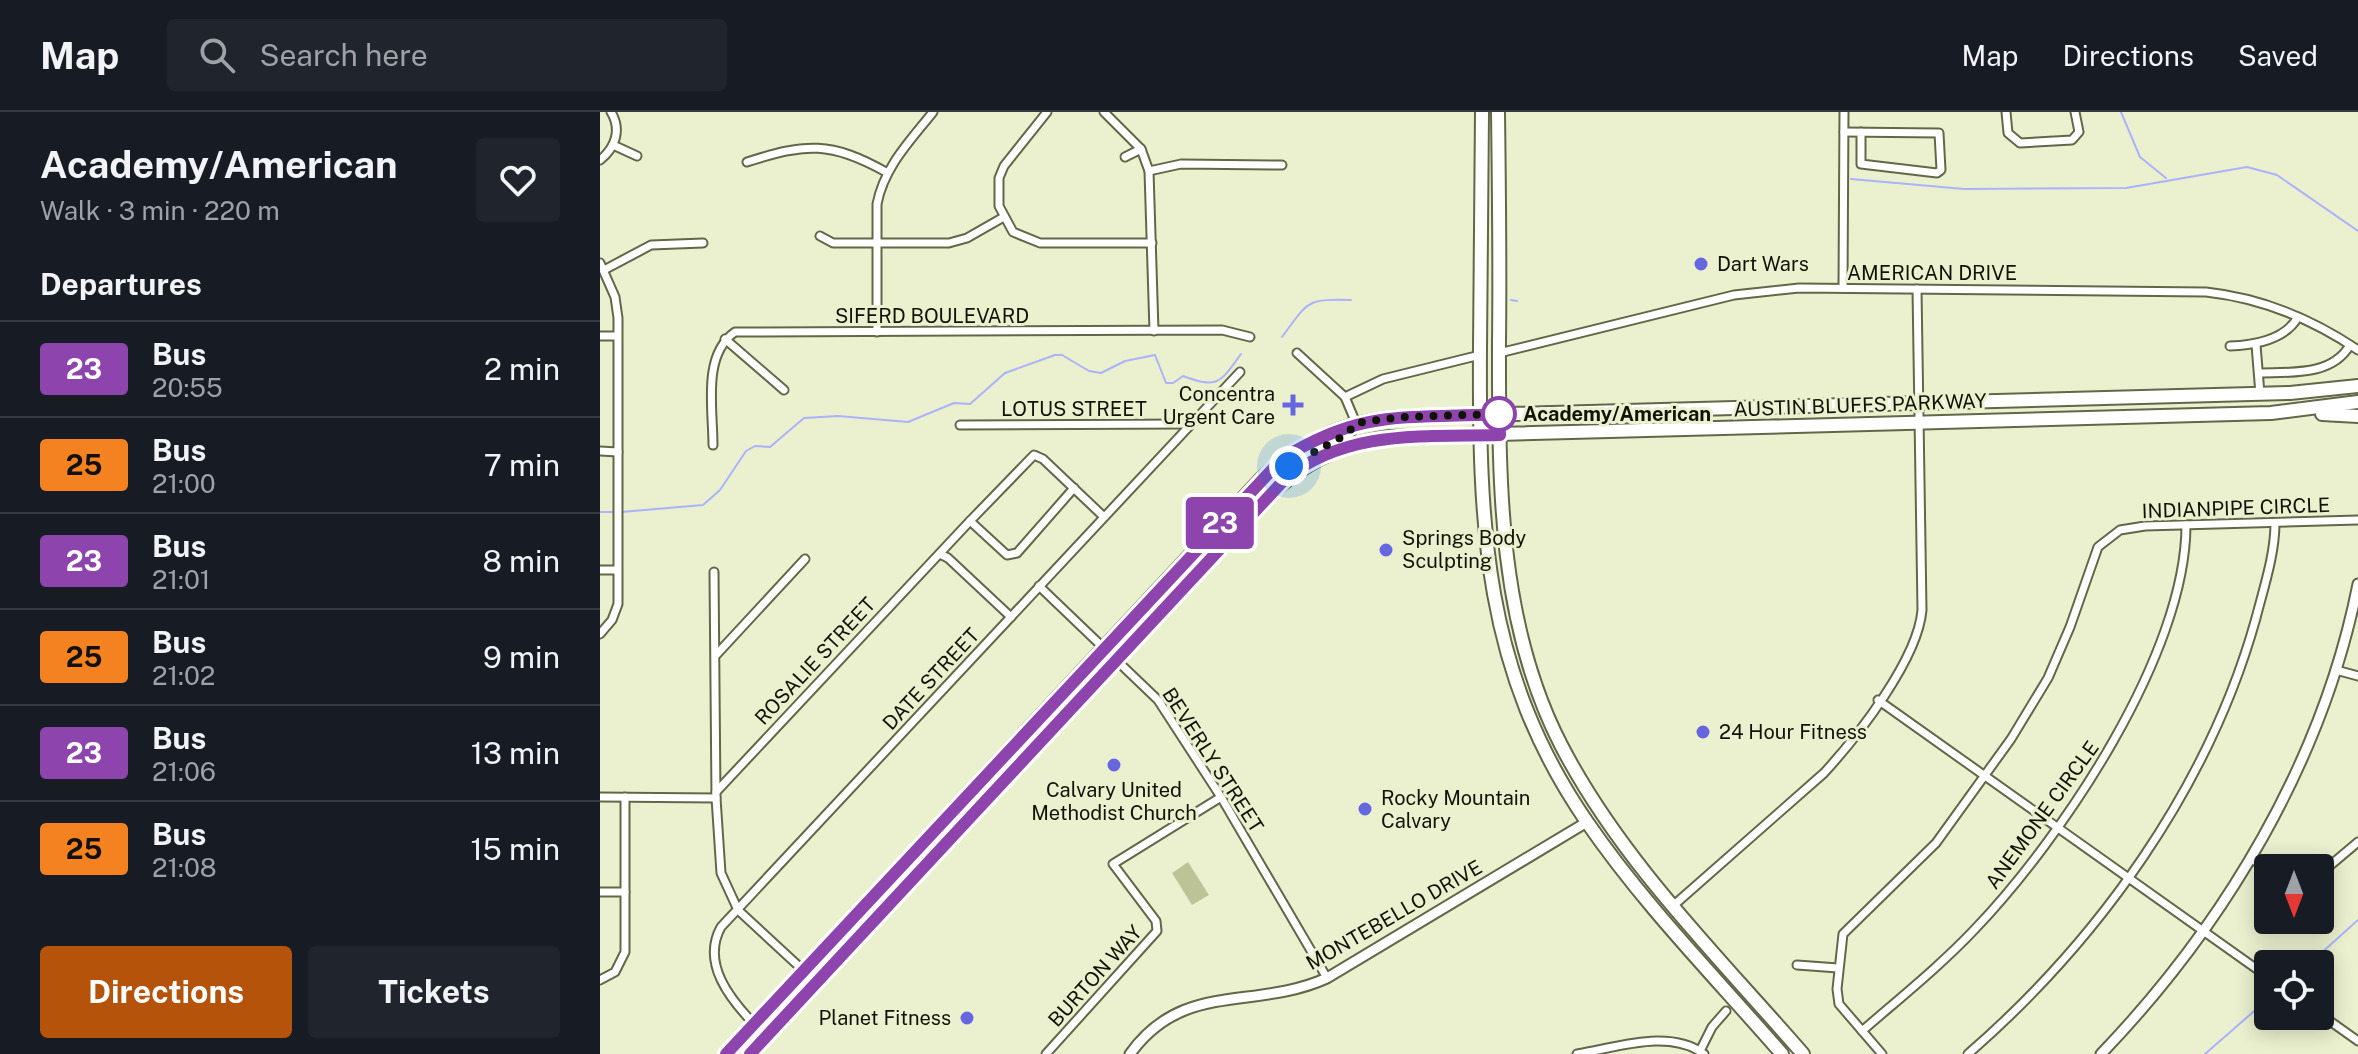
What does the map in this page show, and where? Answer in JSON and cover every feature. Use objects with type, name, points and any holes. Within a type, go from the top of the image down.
[{"type":"main road","points":[[1482,112],[1482,522],[1501,637],[1551,761],[1587,822],[1635,883],[1782,1054]]},
{"type":"main road","points":[[1498,112],[1499,414],[1506,555],[1523,639],[1548,717],[1598,808],[1674,905],[1803,1054]]},
{"type":"main road","name":"AUSTIN BLUFFS PARKWAY","points":[[726,1054],[1282,459],[1319,436],[1356,423],[1401,417],[2260,394],[2358,386]]},
{"type":"main road","name":"AUSTIN BLUFFS PARKWAY","points":[[750,1054],[1285,479],[1323,456],[1374,439],[2312,410],[2358,402]]},
{"type":"main road","points":[[2312,410],[2358,416]]},
{"type":"main road","points":[[1285,479],[1289,466],[1347,434],[1356,423]]},
{"type":"main road","points":[[1211,533],[1212,556]]},
{"type":"main road","points":[[1551,761],[1564,768],[1587,806],[1598,808]]},
{"type":"main road","points":[[975,788],[975,812]]},
{"type":"main road","points":[[1587,822],[1603,830],[1672,915],[1689,922]]},
{"type":"street","points":[[600,160],[613,145],[617,129],[611,112]]},
{"type":"street","points":[[877,332],[877,204],[886,172],[933,112]]},
{"type":"street","points":[[1047,112],[1004,166],[997,191],[1002,218],[1013,232],[1040,243],[1152,243]]},
{"type":"street","points":[[1104,112],[1141,149],[1149,171],[1154,331]]},
{"type":"street","points":[[1843,288],[1844,112]]},
{"type":"street","points":[[2006,112],[2008,133],[2020,143],[2078,139],[2075,112]]},
{"type":"street","points":[[1844,132],[1861,132],[1939,133],[1941,170],[1937,173],[1861,164],[1861,132]]},
{"type":"street","points":[[613,145],[637,156]]},
{"type":"street","points":[[747,162],[787,149],[821,147],[856,155],[886,172]]},
{"type":"street","points":[[1125,157],[1141,149]]},
{"type":"street","points":[[1149,171],[1181,164],[1282,165]]},
{"type":"street","points":[[820,236],[833,243],[949,243],[967,238],[1002,218]]},
{"type":"street","points":[[600,634],[616,613],[618,452],[615,297],[602,267],[651,245],[703,243]]},
{"type":"street","name":"AMERICAN DRIVE","points":[[1499,353],[1734,295],[1783,289],[1843,288],[2194,291],[2254,300],[2298,317],[2354,348]]},
{"type":"street","points":[[1674,905],[1803,794],[1845,749],[1907,659],[1921,623],[1917,289]]},
{"type":"street","points":[[2230,346],[2256,345],[2292,328],[2298,317]]},
{"type":"street","name":"SIFERD BOULEVARD","points":[[725,339],[735,332],[1222,330],[1250,337]]},
{"type":"street","points":[[600,336],[617,336]]},
{"type":"street","points":[[713,445],[713,371],[717,350],[725,339],[784,390]]},
{"type":"street","points":[[2256,345],[2260,394]]},
{"type":"street","points":[[2260,373],[2331,366],[2354,348]]},
{"type":"street","points":[[1297,353],[1345,397],[1356,423]]},
{"type":"street","points":[[1345,397],[1383,379],[1480,355]]},
{"type":"street","name":"DATE STREET","points":[[754,1024],[733,1002],[717,968],[716,936],[1187,424],[1240,372]]},
{"type":"street","name":"LOTUS STREET","points":[[960,425],[1187,424]]},
{"type":"street","points":[[600,451],[618,452]]},
{"type":"street","name":"ROSALIE STREET","points":[[716,795],[1034,455],[1074,488]]},
{"type":"street","points":[[970,521],[1007,555],[1017,553],[1074,488],[1103,516]]},
{"type":"street","name":"INDIANPIPE CIRCLE","points":[[1882,1054],[1839,1004],[1841,940],[1848,927],[1936,843],[1985,777],[2048,678],[2098,547],[2113,534],[2131,527],[2358,520]]},
{"type":"street","points":[[1968,1054],[2057,969],[2127,877],[2185,788],[2224,709],[2261,599],[2275,523]]},
{"type":"street","name":"ANEMONE CIRCLE","points":[[1862,1031],[1977,927],[2057,828],[2112,745],[2143,682],[2170,609],[2185,550],[2186,525]]},
{"type":"street","points":[[940,554],[1011,617]]},
{"type":"street","points":[[717,654],[805,559]]},
{"type":"street","points":[[600,570],[617,570]]},
{"type":"street","points":[[714,572],[716,795],[721,873],[738,910],[817,983]]},
{"type":"street","points":[[2101,1054],[2201,930],[2250,858],[2299,768],[2336,670],[2358,584]]},
{"type":"street","name":"BEVERLY STREET","points":[[1039,586],[1158,700],[1221,797],[1327,978]]},
{"type":"street","points":[[2336,670],[2358,676]]},
{"type":"street","points":[[1878,700],[2254,967]]},
{"type":"street","points":[[600,797],[716,795]]},
{"type":"street","points":[[600,980],[618,975],[625,952],[625,797]]},
{"type":"street","name":"BURTON WAY","points":[[1046,1054],[1157,931],[1156,921],[1113,864],[1221,797]]},
{"type":"street","name":"MONTEBELLO DRIVE","points":[[1130,1054],[1161,1020],[1193,1005],[1287,993],[1327,978],[1587,822]]},
{"type":"street","points":[[2334,862],[2358,842]]},
{"type":"street","points":[[2250,858],[2254,860]]},
{"type":"street","points":[[600,892],[625,892]]},
{"type":"street","points":[[1797,965],[1838,968]]},
{"type":"street","points":[[1577,1054],[1633,1050],[1669,1041],[1702,1052],[1712,1027],[1726,1011]]},
{"type":"street","points":[[2334,1024],[2358,1041]]},
{"type":"green space","points":[[1188,862],[1209,895],[1192,905],[1172,873]]},
{"type":"waterway","points":[[2121,112],[2140,157],[2166,178]]},
{"type":"waterway","points":[[1851,179],[1964,189],[2126,188],[2247,167],[2277,175],[2358,231]]},
{"type":"waterway","points":[[1282,337],[1309,305],[1325,300],[1351,300]]},
{"type":"waterway","points":[[1511,300],[1517,301]]},
{"type":"waterway","points":[[621,512],[703,505],[720,490],[746,451],[755,446],[770,447],[804,418],[838,416],[908,422],[954,403],[970,404],[1005,373],[1055,355],[1062,355],[1089,371],[1101,373],[1125,361],[1155,355],[1166,383],[1173,383],[1183,376],[1204,382],[1217,381],[1241,354]]},
{"type":"waterway","points":[[600,512],[615,512]]},
{"type":"waterway","points":[[2325,950],[2358,920]]},
{"type":"waterway","points":[[2205,1054],[2254,1011]]},
{"type":"bus line","name":"23","points":[[726,1054],[1282,459],[1319,436],[1356,423],[1401,417],[1499,414],[1500,435],[1374,439],[1323,456],[1285,479],[750,1054]]},
{"type":"place","name":"Dart Wars","points":[[1701,264]]},
{"type":"place","name":"Concentra Urgent Care","points":[[1293,405]]},
{"type":"place","name":"Academy/American","points":[[1499,414]]},
{"type":"place","name":"Springs Body Sculpting","points":[[1386,550]]},
{"type":"place","name":"24 Hour Fitness","points":[[1703,732]]},
{"type":"place","name":"Calvary United Methodist Church","points":[[1114,765]]},
{"type":"place","name":"Rocky Mountain Calvary","points":[[1365,809]]},
{"type":"place","name":"Planet Fitness","points":[[967,1018]]},
{"type":"route","points":[[1289,466],[1305,454],[1347,434],[1356,423],[1401,417],[1499,414]]}]
